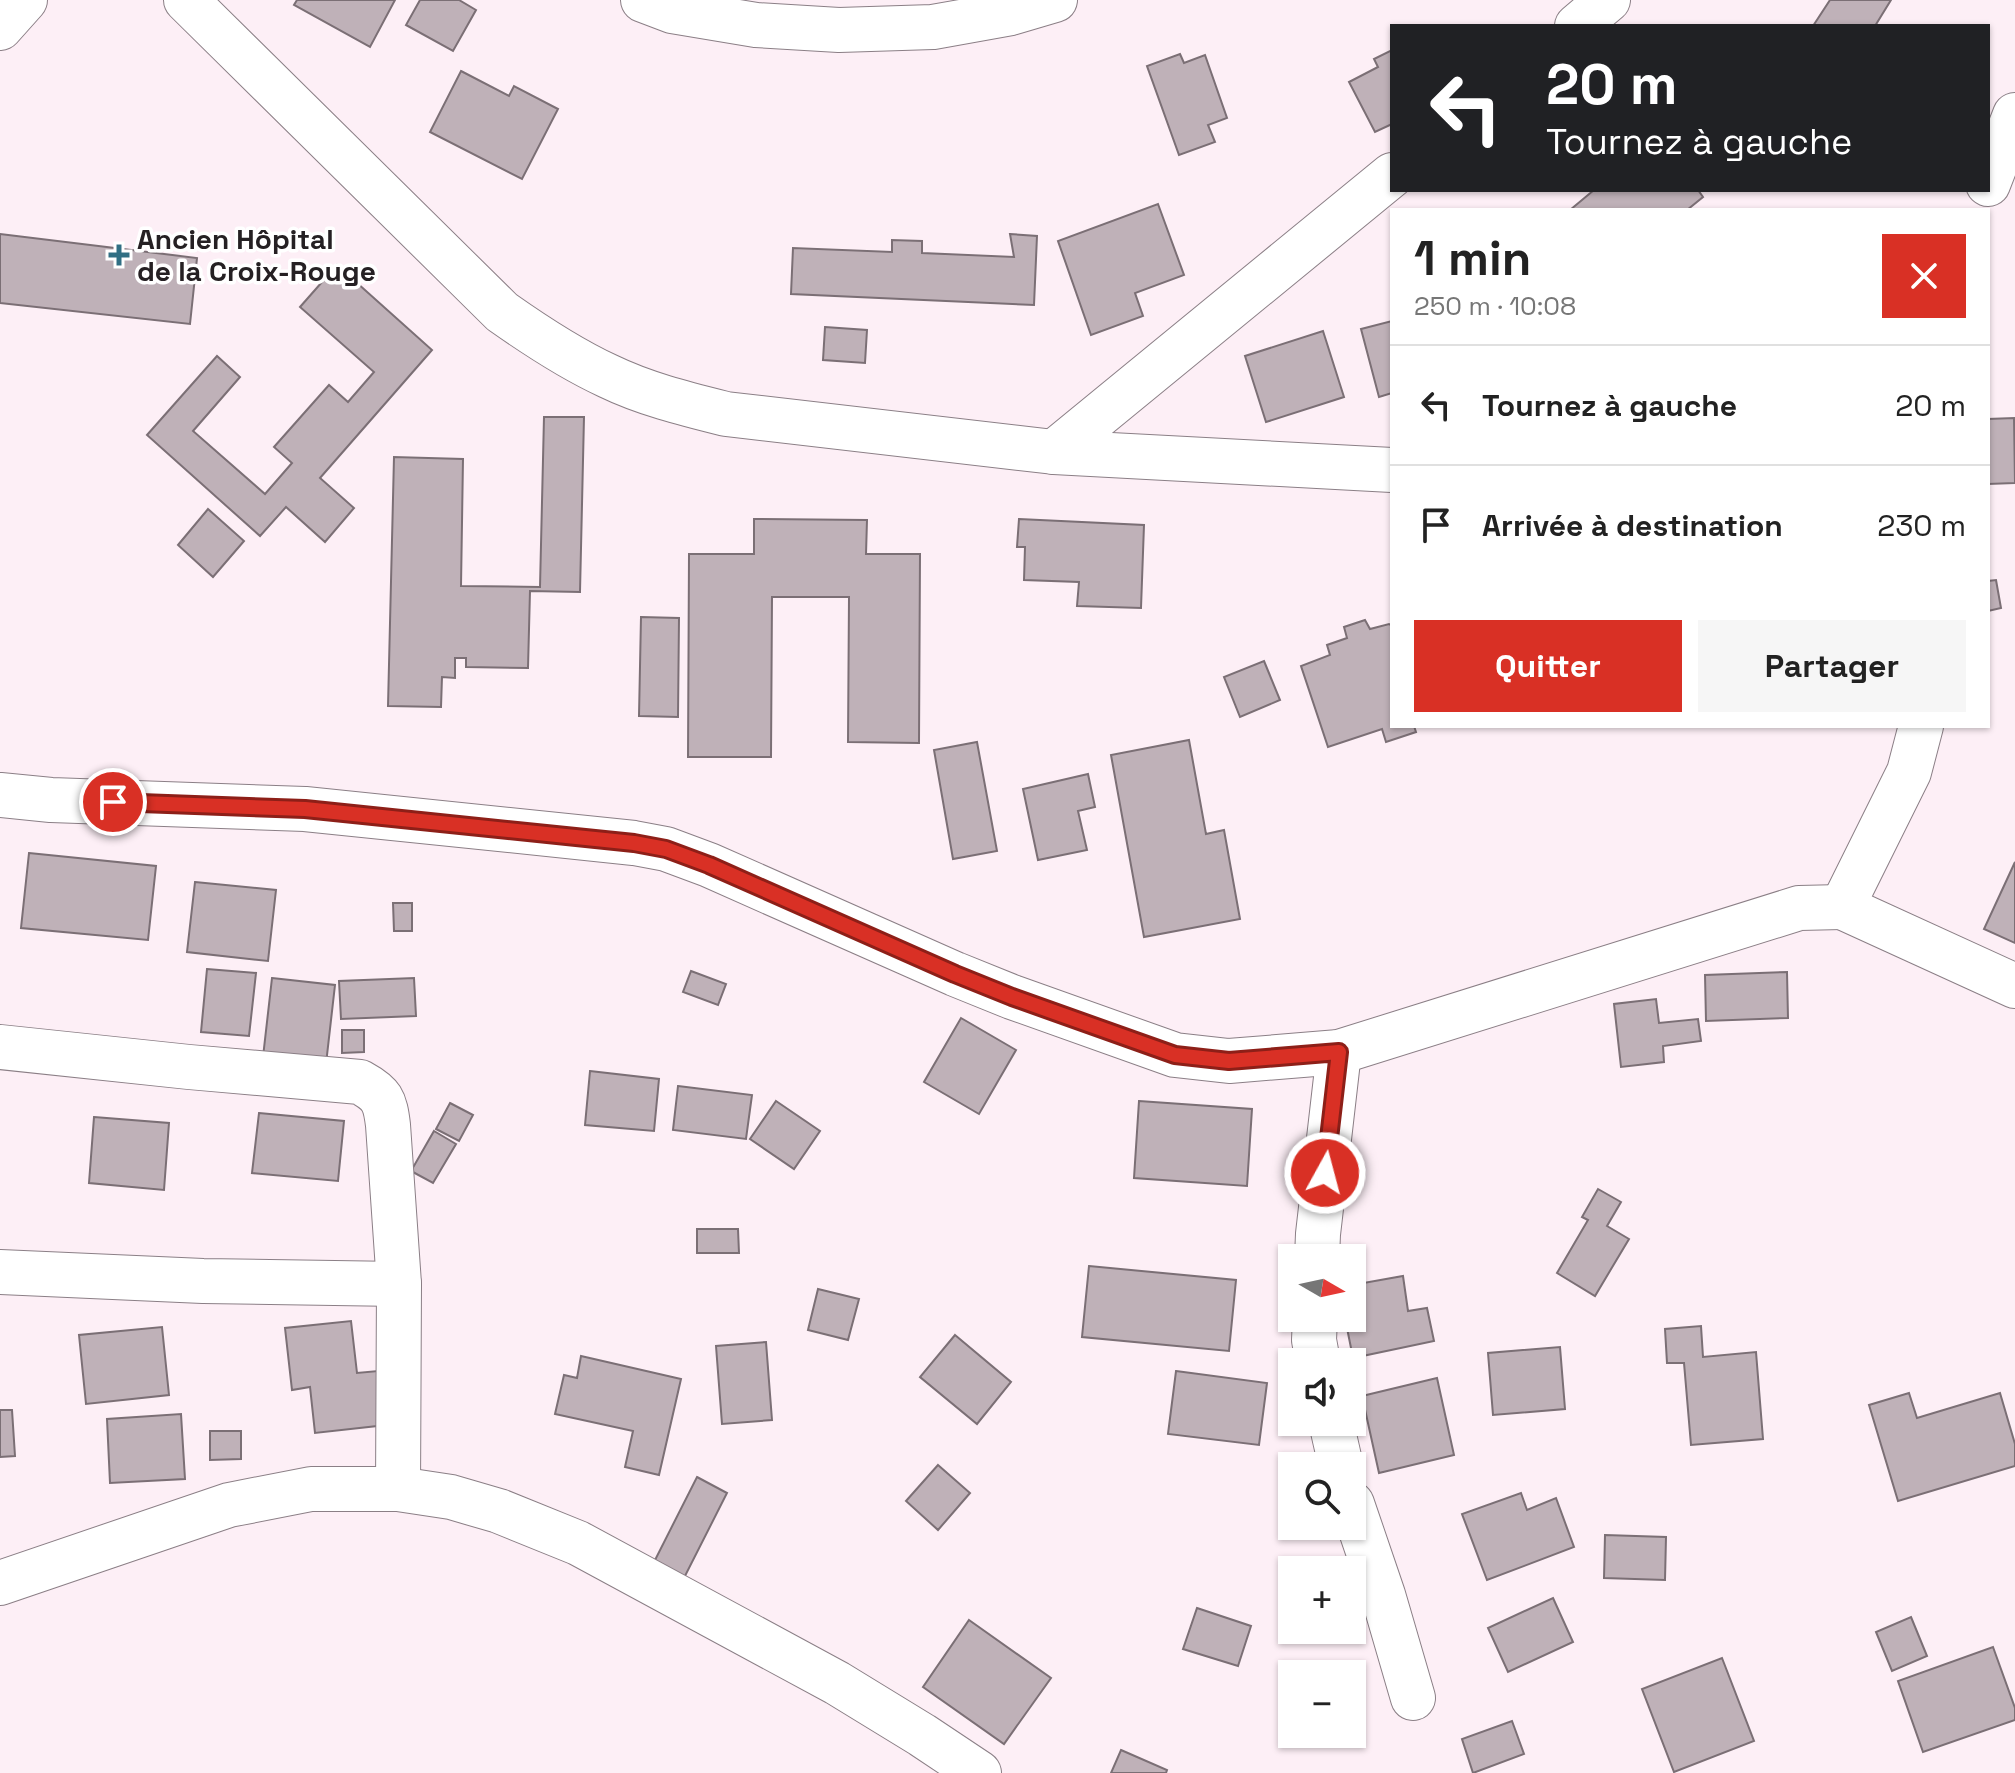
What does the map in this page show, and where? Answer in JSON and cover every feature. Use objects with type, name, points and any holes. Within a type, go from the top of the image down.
[{"type":"street","points":[[0,28],[25,0]]},
{"type":"street","points":[[186,0],[502,312],[538,338],[608,377],[675,401],[726,414],[1054,452],[1390,470]]},
{"type":"street","points":[[643,0],[672,11],[756,25],[839,30],[933,27],[1011,13],[1055,0]]},
{"type":"street","points":[[1579,24],[1608,0]]},
{"type":"street","points":[[1990,179],[2015,115]]},
{"type":"street","points":[[1054,452],[1390,177]]},
{"type":"street","points":[[1842,907],[1909,772],[1920,728]]},
{"type":"street","points":[[0,795],[51,800],[305,809],[634,843],[666,849],[1012,997],[1175,1055],[1229,1061],[1339,1052],[1799,908],[1842,907],[2015,986]]},
{"type":"street","points":[[0,1047],[360,1082],[373,1089],[385,1105],[388,1125],[399,1284],[398,1489]]},
{"type":"street","points":[[1318,1244],[1339,1052]]},
{"type":"street","points":[[0,1272],[203,1281],[399,1284]]},
{"type":"street","points":[[0,1583],[229,1505],[311,1489],[398,1489],[451,1497],[499,1511],[578,1543],[837,1683],[979,1773]]},
{"type":"street","points":[[1364,1540],[1413,1698]]},
{"type":"building","points":[[297,0],[395,0],[370,47],[294,5]]},
{"type":"building","points":[[420,0],[459,0],[476,10],[453,51],[406,25]]},
{"type":"building","points":[[1830,0],[1891,0],[1876,24],[1814,24]]},
{"type":"building","points":[[1390,51],[1390,125],[1375,132],[1349,82],[1378,67],[1374,59]]},
{"type":"building","points":[[1180,54],[1184,63],[1205,55],[1227,118],[1208,125],[1215,142],[1179,155],[1147,66]]},
{"type":"building","points":[[461,71],[509,96],[514,86],[558,109],[522,179],[430,132]]},
{"type":"building","points":[[1592,192],[1699,192],[1703,197],[1689,208],[1572,208]]},
{"type":"building","points":[[1158,204],[1184,275],[1135,293],[1143,316],[1091,335],[1058,241]]},
{"type":"building","points":[[0,234],[197,258],[190,324],[0,303]]},
{"type":"building","points":[[1010,234],[1037,236],[1034,305],[791,294],[793,248],[892,252],[892,240],[922,241],[922,253],[1014,257]]},
{"type":"building","points":[[337,265],[432,350],[320,478],[354,508],[325,542],[286,507],[260,536],[147,435],[217,356],[240,377],[193,431],[265,494],[292,463],[274,447],[329,385],[348,402],[374,372],[300,307]]},
{"type":"building","points":[[1390,322],[1390,394],[1379,397],[1361,329]]},
{"type":"building","points":[[825,327],[867,330],[865,363],[823,360]]},
{"type":"building","points":[[1323,331],[1344,397],[1266,422],[1245,356]]},
{"type":"building","points":[[544,417],[584,417],[580,592],[530,591],[528,668],[466,667],[466,658],[455,658],[455,678],[442,677],[441,707],[388,706],[394,457],[463,459],[461,586],[540,587]]},
{"type":"building","points":[[2014,418],[2015,483],[1990,484],[1990,419]]},
{"type":"building","points":[[208,509],[244,541],[213,577],[178,545]]},
{"type":"building","points":[[754,519],[867,520],[866,554],[920,554],[919,743],[848,742],[849,597],[772,597],[771,757],[688,757],[689,554],[754,554]]},
{"type":"building","points":[[1019,519],[1144,525],[1141,608],[1077,606],[1079,582],[1024,580],[1025,547],[1017,547]]},
{"type":"building","points":[[1996,580],[2001,608],[1990,611],[1990,581]]},
{"type":"building","points":[[641,617],[679,618],[678,717],[639,716]]},
{"type":"building","points":[[1365,620],[1370,629],[1390,625],[1390,728],[1415,728],[1416,732],[1386,742],[1382,729],[1328,747],[1301,666],[1330,655],[1327,645],[1347,638],[1344,627]]},
{"type":"building","points":[[1264,661],[1280,700],[1240,717],[1224,677]]},
{"type":"building","points":[[1189,740],[1206,834],[1224,830],[1240,919],[1144,937],[1111,755]]},
{"type":"building","points":[[977,742],[997,851],[953,859],[934,750]]},
{"type":"building","points":[[1088,774],[1095,807],[1078,811],[1087,850],[1038,860],[1023,789]]},
{"type":"building","points":[[29,853],[156,866],[148,940],[21,928]]},
{"type":"building","points":[[2015,862],[2015,943],[1984,929]]},
{"type":"building","points":[[195,882],[276,890],[268,961],[187,952]]},
{"type":"building","points":[[393,903],[412,903],[412,931],[394,931]]},
{"type":"building","points":[[207,969],[256,973],[249,1036],[201,1032]]},
{"type":"building","points":[[691,971],[726,984],[718,1005],[683,992]]},
{"type":"building","points":[[1787,972],[1788,1018],[1706,1021],[1705,975]]},
{"type":"building","points":[[272,978],[335,985],[326,1064],[263,1057]]},
{"type":"building","points":[[414,978],[416,1016],[341,1019],[339,981]]},
{"type":"building","points":[[1656,999],[1659,1023],[1698,1019],[1701,1041],[1663,1046],[1664,1062],[1621,1067],[1614,1004]]},
{"type":"building","points":[[961,1018],[1016,1050],[979,1114],[924,1082]]},
{"type":"building","points":[[342,1030],[364,1030],[364,1052],[342,1053]]},
{"type":"building","points":[[590,1071],[659,1079],[654,1131],[585,1125]]},
{"type":"building","points":[[678,1086],[752,1095],[746,1139],[673,1130]]},
{"type":"building","points":[[776,1101],[820,1131],[794,1169],[750,1139]]},
{"type":"building","points":[[1139,1101],[1252,1109],[1247,1186],[1134,1178]]},
{"type":"building","points":[[450,1103],[473,1115],[459,1141],[436,1129]]},
{"type":"building","points":[[259,1113],[344,1121],[338,1181],[252,1173]]},
{"type":"building","points":[[94,1117],[169,1123],[164,1190],[89,1183]]},
{"type":"building","points":[[434,1131],[456,1144],[433,1183],[411,1171]]},
{"type":"building","points":[[1598,1189],[1621,1202],[1607,1226],[1629,1239],[1595,1296],[1557,1273],[1588,1220],[1582,1217]]},
{"type":"building","points":[[697,1229],[738,1229],[739,1253],[697,1253]]},
{"type":"building","points":[[1089,1266],[1236,1280],[1229,1351],[1082,1337]]},
{"type":"building","points":[[1403,1276],[1408,1311],[1427,1308],[1434,1341],[1366,1355],[1366,1348],[1351,1348],[1348,1332],[1366,1332],[1366,1283]]},
{"type":"building","points":[[818,1289],[859,1299],[848,1340],[808,1330]]},
{"type":"building","points":[[351,1321],[357,1373],[389,1370],[395,1424],[315,1433],[310,1387],[292,1390],[285,1328]]},
{"type":"building","points":[[1701,1326],[1703,1357],[1756,1352],[1763,1439],[1691,1445],[1684,1363],[1667,1363],[1665,1329]]},
{"type":"building","points":[[162,1327],[169,1395],[86,1404],[79,1335]]},
{"type":"building","points":[[955,1335],[1011,1382],[977,1424],[920,1377]]},
{"type":"building","points":[[766,1342],[772,1420],[722,1424],[716,1346]]},
{"type":"building","points":[[1560,1347],[1565,1409],[1493,1415],[1488,1353]]},
{"type":"building","points":[[581,1356],[681,1379],[659,1475],[625,1467],[633,1431],[555,1414],[564,1375],[577,1378]]},
{"type":"building","points":[[1176,1371],[1267,1383],[1259,1445],[1168,1434]]},
{"type":"building","points":[[1437,1378],[1454,1455],[1379,1473],[1366,1414],[1366,1395]]},
{"type":"building","points":[[1909,1393],[1917,1418],[2000,1393],[2015,1444],[2015,1466],[1898,1501],[1869,1405]]},
{"type":"building","points":[[0,1410],[12,1410],[15,1456],[0,1457]]},
{"type":"building","points":[[181,1414],[185,1479],[110,1483],[107,1419]]},
{"type":"building","points":[[210,1431],[241,1431],[241,1459],[210,1460]]},
{"type":"building","points":[[938,1465],[970,1493],[938,1530],[906,1501]]},
{"type":"building","points":[[697,1477],[727,1493],[684,1578],[654,1562]]},
{"type":"building","points":[[1521,1493],[1527,1510],[1556,1498],[1574,1547],[1487,1580],[1462,1514]]},
{"type":"building","points":[[1605,1535],[1666,1537],[1665,1580],[1604,1578]]},
{"type":"building","points":[[1553,1598],[1573,1642],[1508,1672],[1488,1628]]},
{"type":"building","points":[[1197,1608],[1251,1626],[1238,1666],[1183,1649]]},
{"type":"building","points":[[1911,1617],[1927,1656],[1892,1671],[1876,1632]]},
{"type":"building","points":[[969,1620],[1051,1678],[1004,1744],[923,1687]]},
{"type":"building","points":[[1993,1647],[2015,1708],[2015,1720],[1923,1752],[1898,1681]]},
{"type":"building","points":[[1722,1658],[1754,1741],[1674,1772],[1642,1689]]},
{"type":"building","points":[[1512,1721],[1524,1754],[1473,1773],[1462,1739]]},
{"type":"building","points":[[1121,1750],[1167,1770],[1166,1773],[1111,1773]]},
{"type":"place","name":"Ancien Hôpital de la Croix-Rouge","points":[[119,255]]},
{"type":"route","points":[[113,802],[305,809],[634,843],[666,849],[955,974],[1175,1055],[1229,1061],[1339,1052],[1325,1173]]}]
